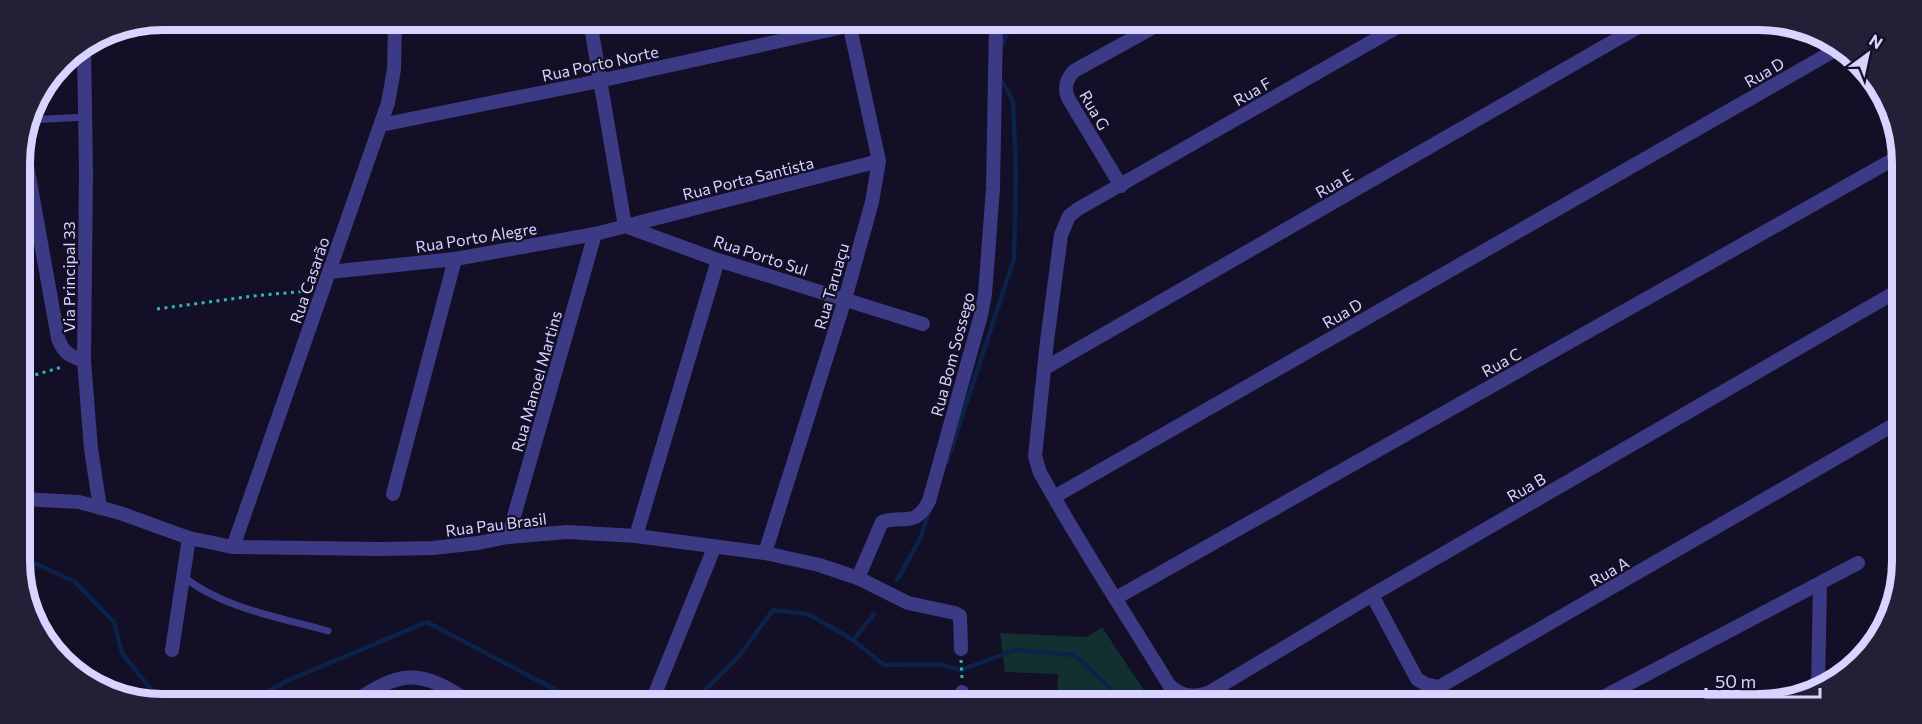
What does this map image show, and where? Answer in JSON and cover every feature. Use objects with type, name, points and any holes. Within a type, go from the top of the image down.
[{"type":"street","name":"Rua Casarão","points":[[233,547],[381,126],[394,69],[395,30]]},
{"type":"street","points":[[591,30],[625,226]]},
{"type":"street","name":"Rua Porto Norte","points":[[381,126],[599,81],[822,30]]},
{"type":"street","name":"Rua Taruaçu","points":[[765,553],[845,299],[872,202],[879,161],[854,30]]},
{"type":"street","name":"Rua Bom Sossego","points":[[858,578],[882,522],[914,519],[922,513],[929,501],[981,315],[985,294],[993,188],[996,30]]},
{"type":"street","name":"Rua G","points":[[1121,186],[1068,98],[1065,88],[1068,78],[1074,71],[1148,30]]},
{"type":"street","name":"Rua F","points":[[1121,186],[1392,30]]},
{"type":"street","name":"Rua E","points":[[1045,368],[1633,30]]},
{"type":"street","name":"Rua D","points":[[1054,497],[1832,52]]},
{"type":"street","name":"Via Principal 33","points":[[84,56],[84,361],[100,508]]},
{"type":"street","name":"Rua C","points":[[1116,598],[1892,160]]},
{"type":"street","name":"Rua Porta Santista","points":[[625,226],[879,161]]},
{"type":"street","points":[[30,186],[58,338],[62,350],[69,356],[84,361]]},
{"type":"street","points":[[1116,598],[1080,544],[1040,473],[1035,456],[1064,224],[1069,216],[1078,209],[1121,186]]},
{"type":"street","name":"Rua Porto Alegre","points":[[330,272],[455,259],[595,234],[625,226]]},
{"type":"street","name":"Rua Porto Sul","points":[[625,226],[718,260],[923,324]]},
{"type":"street","name":"Rua Manoel Martins","points":[[508,537],[595,234]]},
{"type":"street","points":[[393,494],[455,259]]},
{"type":"street","points":[[636,536],[718,260]]},
{"type":"street","name":"Rua B","points":[[1202,694],[1210,692],[1372,595],[1892,294]]},
{"type":"street","name":"Rua A","points":[[1372,595],[1417,679],[1425,684],[1439,687],[1892,426]]},
{"type":"street","name":"Rua Pau Brasil","points":[[30,499],[68,501],[100,508],[189,538],[233,547],[433,548],[508,537],[567,532],[636,536],[765,553],[819,565],[858,578],[908,603],[955,613],[960,616],[961,649]]},
{"type":"street","points":[[172,650],[189,538]]},
{"type":"street","points":[[655,694],[714,548]]},
{"type":"street","points":[[1611,694],[1858,563]]},
{"type":"street","points":[[1818,680],[1820,584]]},
{"type":"street","name":"Rua B","points":[[1116,598],[1169,685],[1182,694]]},
{"type":"street","points":[[366,694],[398,677],[418,677],[448,687],[458,694]]},
{"type":"lane","points":[[37,120],[85,117]]},
{"type":"lane","points":[[184,576],[199,589],[236,604],[328,632]]},
{"type":"path","points":[[157,309],[323,289]]},
{"type":"path","points":[[30,376],[84,361]]},
{"type":"path","points":[[961,649],[963,694]]},
{"type":"green space","points":[[1102,627],[1146,694],[1057,694],[1058,674],[1005,672],[1000,633],[1087,637]]},
{"type":"waterway","points":[[1000,52],[1008,30]]},
{"type":"waterway","points":[[947,462],[1014,259],[1016,173],[1013,101],[999,76]]},
{"type":"waterway","points":[[897,580],[920,539],[930,509]]},
{"type":"waterway","points":[[30,561],[75,582],[114,622],[122,653],[155,694]]},
{"type":"waterway","points":[[701,694],[740,655],[773,610],[808,614],[853,640],[884,665],[938,664],[961,670],[1015,650],[1075,655],[1116,694]]},
{"type":"waterway","points":[[853,640],[874,614]]},
{"type":"waterway","points":[[264,694],[289,680],[427,622],[564,694]]}]
